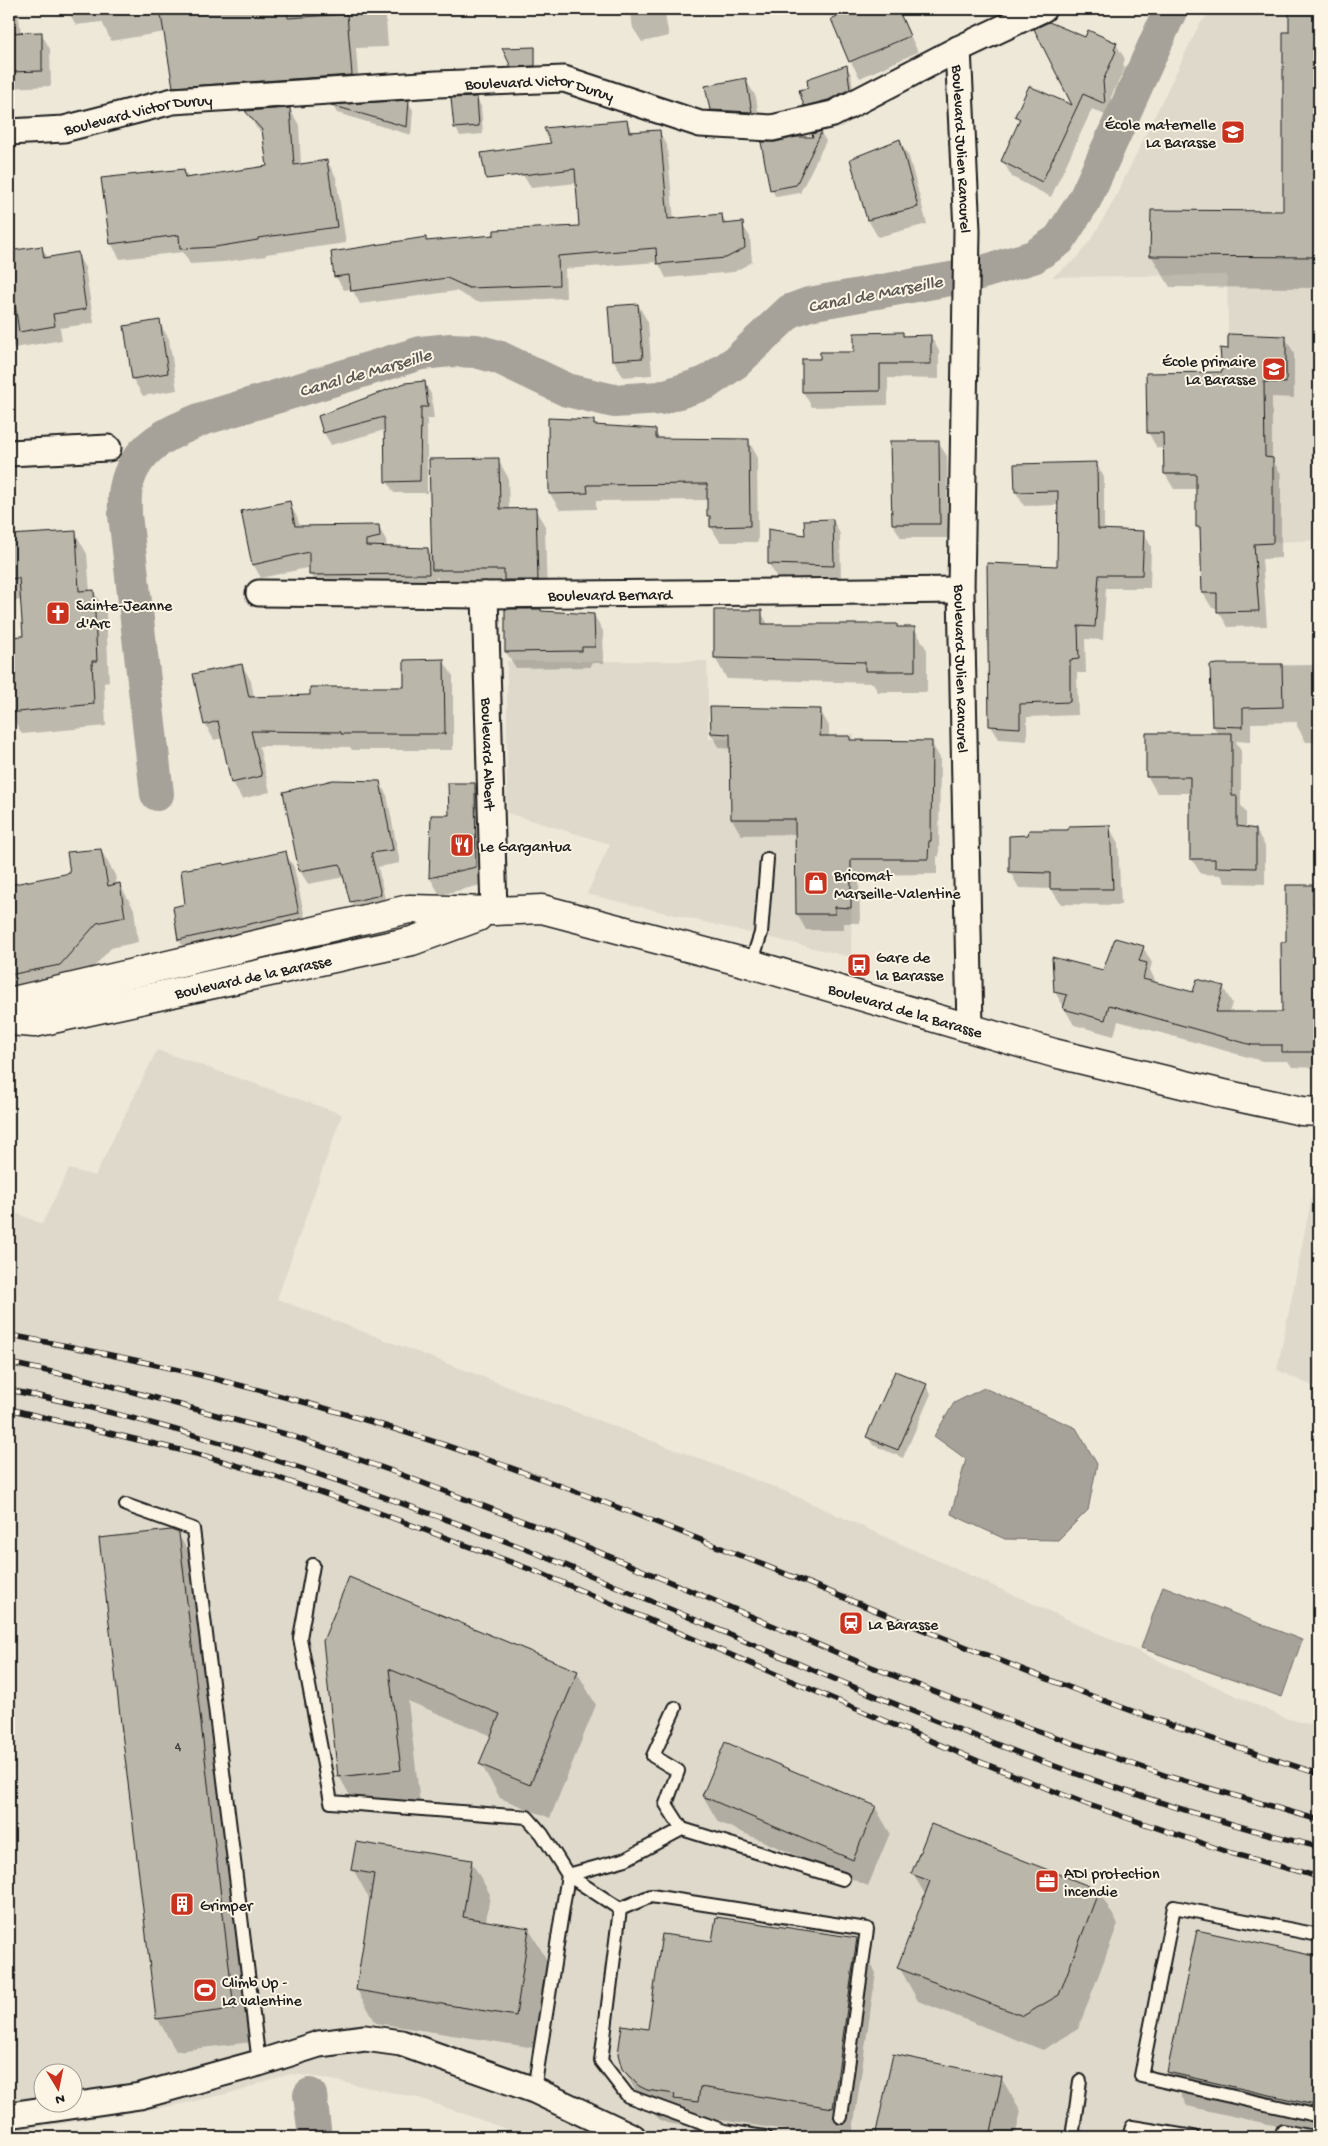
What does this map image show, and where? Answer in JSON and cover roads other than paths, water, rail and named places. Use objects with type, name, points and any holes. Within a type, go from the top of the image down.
[{"type":"main road","name":"Boulevard de la Barasse","points":[[9,1002],[409,909],[494,911],[542,908],[751,964],[1054,1053],[1219,1093],[1302,1111],[1319,1112]]},
{"type":"main road","name":"Boulevard de la Barasse","points":[[9,1021],[34,1023],[412,941],[494,911]]},
{"type":"street","name":"Boulevard Victor Duruy","points":[[9,132],[64,129],[174,100],[564,79],[700,124],[772,128],[833,114],[958,49],[1043,9]]},
{"type":"street","name":"Boulevard Julien Rancurel","points":[[958,49],[967,248],[961,590],[970,1028]]},
{"type":"street","points":[[9,453],[108,448]]},
{"type":"street","name":"Boulevard Bernard","points":[[259,593],[485,595],[961,590]]},
{"type":"street","name":"Boulevard Albert","points":[[485,595],[494,911]]},
{"type":"street","points":[[9,2115],[140,2096],[259,2063],[319,2044],[365,2038],[401,2043],[534,2090],[633,2137]]},
{"type":"lane","points":[[751,964],[762,933],[767,859]]},
{"type":"lane","points":[[126,1505],[194,1529],[259,2063]]},
{"type":"lane","points":[[313,1564],[300,1638],[331,1802],[527,1817],[542,1834],[568,1875],[620,1908]]},
{"type":"lane","points":[[675,1708],[654,1756],[678,1771],[666,1804],[682,1829],[843,1879]]},
{"type":"lane","points":[[568,1875],[626,1859],[682,1829]]},
{"type":"lane","points":[[534,2090],[568,1875]]},
{"type":"lane","points":[[620,1908],[651,1896],[867,1930],[841,2117]]},
{"type":"lane","points":[[1319,1935],[1174,1907],[1141,2076],[1319,2116]]},
{"type":"lane","points":[[620,1908],[601,2061],[628,2096],[724,2131],[764,2137]]},
{"type":"lane","points":[[1076,2137],[1080,2081]]},
{"type":"lane","points":[[1129,2137],[1132,2127],[1193,2137]]},
{"type":"lane","points":[[1281,2137],[1283,2131],[1313,2137]]},
{"type":"waterway","name":"Canal de Marseille","points":[[157,794],[125,515],[125,491],[130,474],[136,462],[154,443],[202,419],[421,353],[451,350],[476,351],[498,357],[567,390],[614,401],[660,398],[706,383],[736,362],[790,311],[809,304],[973,275],[1033,257],[1059,240],[1085,199],[1171,9]]},
{"type":"waterway","name":"Canal de Marseille","points":[[310,2095],[315,2137]]},
{"type":"railway","points":[[9,1335],[135,1360],[260,1390],[445,1445],[669,1527],[1073,1689],[1154,1719],[1319,1774]]},
{"type":"railway","points":[[9,1363],[90,1380],[289,1435],[389,1470],[554,1533],[859,1662],[999,1717],[1167,1776],[1319,1820]]},
{"type":"railway","points":[[9,1390],[116,1414],[222,1443],[379,1495],[534,1552],[928,1718],[1024,1755],[1121,1789],[1219,1820],[1319,1847]]},
{"type":"railway","points":[[9,1409],[205,1456],[276,1477],[374,1511],[540,1573],[978,1761],[1089,1805],[1231,1853],[1319,1877]]},
{"type":"place","name":"École maternelle La Barasse","points":[[1233,132]]},
{"type":"place","name":"École primaire La Barasse","points":[[1274,369]]},
{"type":"place","name":"Sainte-Jeanne d'Arc","points":[[58,613]]},
{"type":"place","name":"Le Gargantua","points":[[462,845]]},
{"type":"place","name":"Bricomat Marseille-Valentine","points":[[816,883]]},
{"type":"place","name":"Gare de la Barasse","points":[[859,965]]},
{"type":"place","name":"La Barasse","points":[[851,1623]]},
{"type":"place","name":"ADI protection incendie","points":[[1047,1881]]},
{"type":"place","name":"Grimper","points":[[182,1904]]},
{"type":"place","name":"Climb Up - La valentine","points":[[205,1990]]}]
